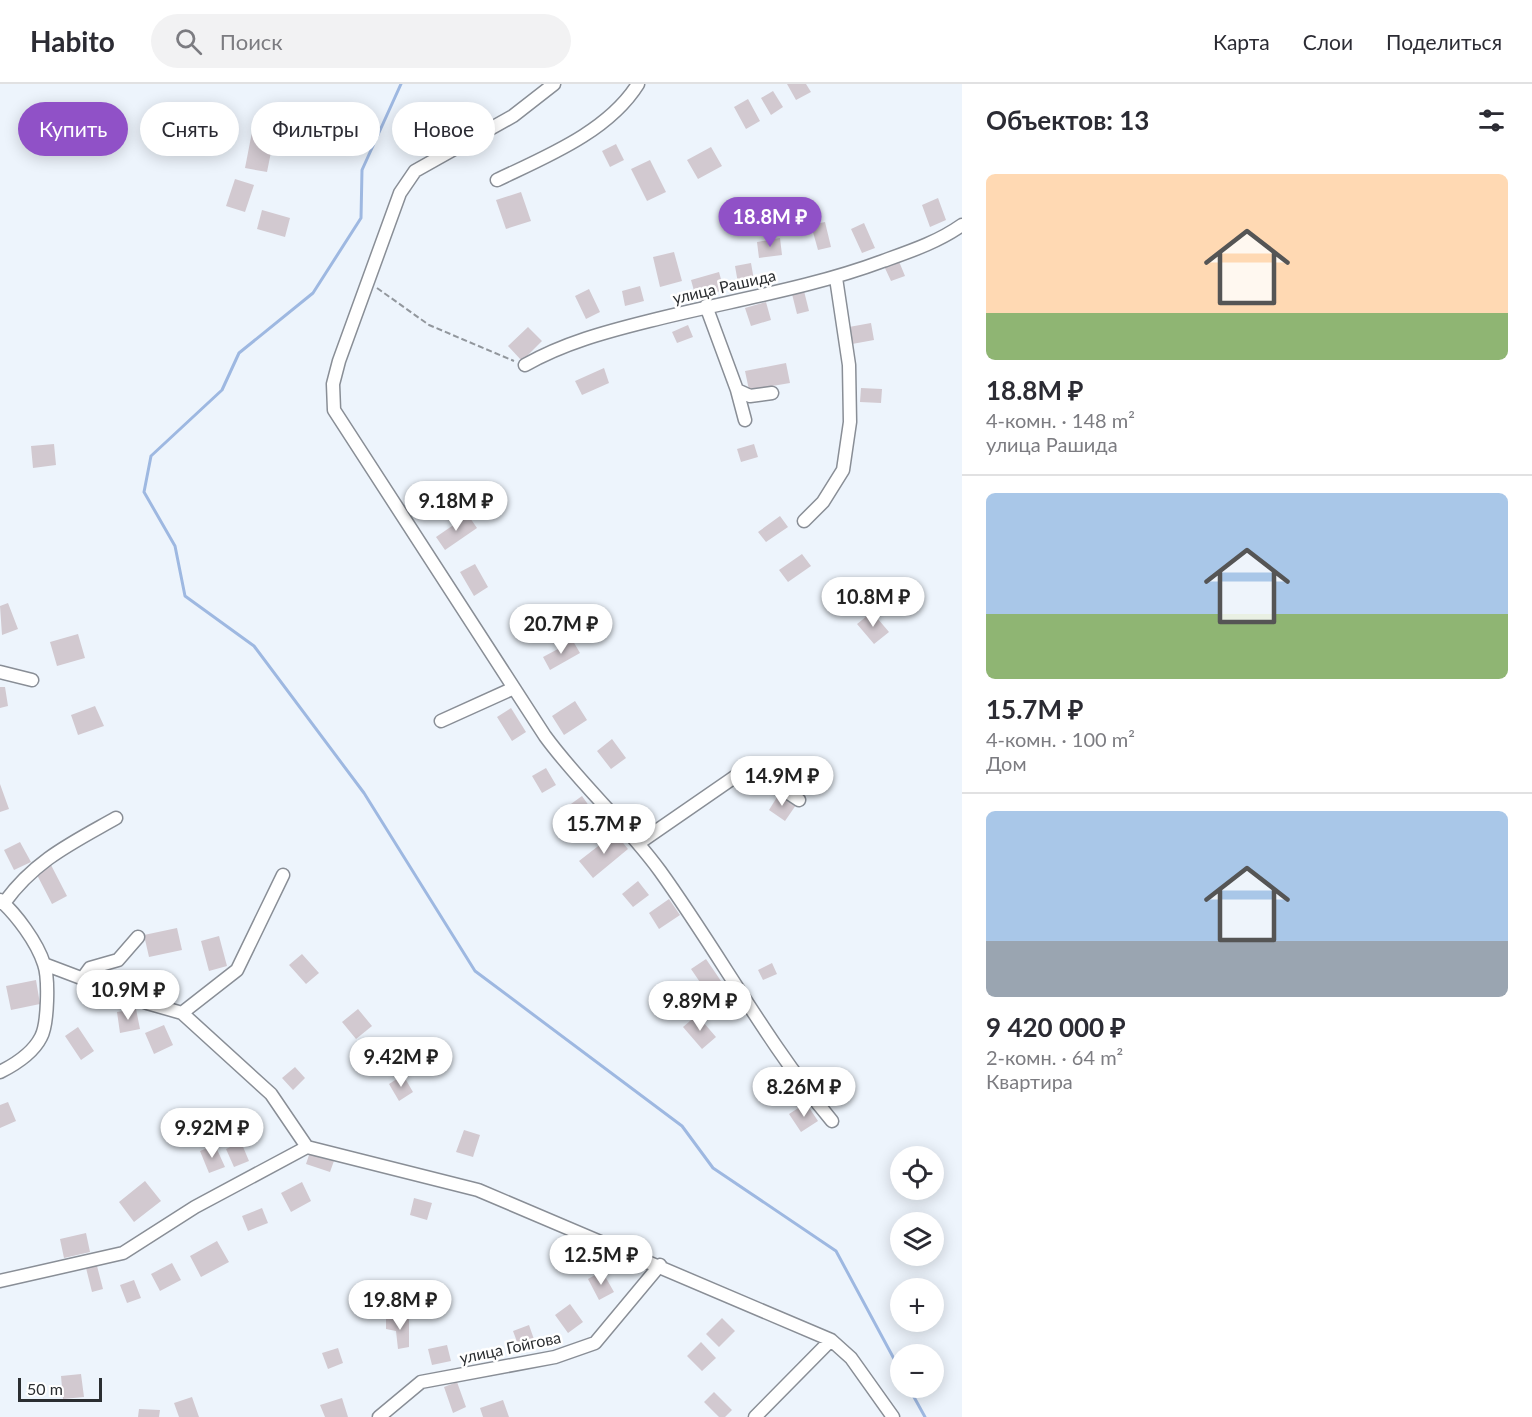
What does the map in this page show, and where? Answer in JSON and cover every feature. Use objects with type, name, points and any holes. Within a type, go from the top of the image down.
[{"type":"street","points":[[554,84],[513,116],[415,171],[400,193],[339,361],[333,384],[334,410],[568,768],[639,843],[787,1065],[832,1122]]},
{"type":"street","points":[[496,180],[579,140],[631,95],[638,84]]},
{"type":"street","name":"улица Рашида","points":[[525,365],[569,343],[706,306],[836,278],[930,244],[962,225]]},
{"type":"street","points":[[804,521],[823,502],[843,470],[850,422],[849,365],[836,278]]},
{"type":"street","points":[[706,306],[746,420]]},
{"type":"street","points":[[737,390],[750,396],[771,393]]},
{"type":"street","points":[[0,672],[32,680]]},
{"type":"street","points":[[441,721],[514,688]]},
{"type":"street","points":[[639,843],[749,767],[799,800]]},
{"type":"street","points":[[0,1072],[20,1060],[42,1036],[46,1010],[44,964],[15,913],[1,902],[36,867],[116,818]]},
{"type":"street","points":[[182,1013],[237,970],[283,876]]},
{"type":"street","points":[[82,979],[90,968],[118,960],[138,937]]},
{"type":"street","points":[[44,964],[147,1003],[182,1013],[271,1094],[307,1147],[478,1190],[660,1265],[831,1340],[851,1358],[893,1417]]},
{"type":"street","points":[[0,1281],[123,1253],[195,1207],[307,1147]]},
{"type":"street","name":"улица Гойгова","points":[[379,1417],[421,1382],[555,1358],[595,1343],[660,1265]]},
{"type":"street","points":[[755,1417],[831,1340]]},
{"type":"path","points":[[369,283],[429,325],[525,365]]},
{"type":"building","points":[[787,84],[806,84],[811,92],[796,100]]},
{"type":"building","points":[[773,91],[783,107],[771,115],[761,98]]},
{"type":"building","points":[[748,99],[760,121],[746,129],[734,107]]},
{"type":"building","points":[[251,137],[251,156],[270,156],[267,172],[245,168]]},
{"type":"building","points":[[616,144],[624,160],[610,167],[602,151]]},
{"type":"building","points":[[711,147],[722,166],[698,179],[687,160]]},
{"type":"building","points":[[650,160],[666,192],[647,201],[631,169]]},
{"type":"building","points":[[235,179],[254,185],[245,212],[226,206]]},
{"type":"building","points":[[521,192],[531,221],[506,229],[496,200]]},
{"type":"building","points":[[938,198],[946,220],[930,227],[922,205]]},
{"type":"building","points":[[262,210],[290,218],[285,237],[257,229]]},
{"type":"building","points":[[825,222],[831,247],[818,250],[811,225]]},
{"type":"building","points":[[864,223],[875,248],[862,253],[851,229]]},
{"type":"building","points":[[780,238],[782,255],[759,258],[757,242]]},
{"type":"building","points":[[674,252],[682,281],[660,287],[653,257]]},
{"type":"building","points":[[898,259],[905,276],[891,281],[884,266]]},
{"type":"building","points":[[751,263],[755,286],[739,289],[735,266]]},
{"type":"building","points":[[719,272],[724,290],[696,298],[691,280]]},
{"type":"building","points":[[640,286],[644,301],[625,306],[622,291]]},
{"type":"building","points":[[589,289],[600,312],[586,319],[575,296]]},
{"type":"building","points":[[804,291],[809,311],[797,314],[792,294]]},
{"type":"building","points":[[766,302],[771,320],[751,326],[745,308]]},
{"type":"building","points":[[871,323],[874,340],[852,344],[849,327]]},
{"type":"building","points":[[688,325],[693,337],[677,343],[672,332]]},
{"type":"building","points":[[528,327],[542,341],[522,361],[508,346]]},
{"type":"building","points":[[786,363],[790,383],[749,390],[745,371]]},
{"type":"building","points":[[604,368],[609,383],[582,395],[575,381]]},
{"type":"building","points":[[861,388],[882,389],[881,403],[860,402]]},
{"type":"building","points":[[54,444],[56,465],[33,468],[31,446]]},
{"type":"building","points":[[754,444],[758,457],[741,462],[737,449]]},
{"type":"building","points":[[468,515],[477,528],[445,550],[436,537]]},
{"type":"building","points":[[780,516],[788,527],[766,542],[758,532]]},
{"type":"building","points":[[802,554],[811,566],[788,582],[779,570]]},
{"type":"building","points":[[475,564],[488,587],[474,596],[460,572]]},
{"type":"building","points":[[8,603],[18,629],[2,635],[0,606]]},
{"type":"building","points":[[872,612],[889,632],[874,644],[857,624]]},
{"type":"building","points":[[78,634],[85,658],[57,666],[50,642]]},
{"type":"building","points":[[573,641],[580,653],[550,670],[543,657]]},
{"type":"building","points":[[0,687],[5,687],[8,706],[0,708]]},
{"type":"building","points":[[575,701],[587,720],[564,735],[552,716]]},
{"type":"building","points":[[95,706],[104,726],[78,735],[71,715]]},
{"type":"building","points":[[511,708],[526,732],[512,741],[497,717]]},
{"type":"building","points":[[612,739],[626,758],[611,769],[597,751]]},
{"type":"building","points":[[546,768],[556,785],[542,793],[532,776]]},
{"type":"building","points":[[0,784],[9,809],[0,812]]},
{"type":"building","points":[[779,794],[796,805],[785,821],[769,810]]},
{"type":"building","points":[[582,796],[592,810],[567,828],[557,814]]},
{"type":"building","points":[[615,833],[628,849],[593,878],[579,861]]},
{"type":"building","points":[[20,842],[31,862],[14,870],[4,850]]},
{"type":"building","points":[[51,865],[67,896],[52,904],[36,873]]},
{"type":"building","points":[[638,881],[649,895],[633,907],[622,894]]},
{"type":"building","points":[[669,899],[680,915],[659,929],[649,913]]},
{"type":"building","points":[[177,928],[182,950],[149,957],[144,935]]},
{"type":"building","points":[[219,936],[227,966],[209,971],[201,941]]},
{"type":"building","points":[[302,954],[319,973],[306,984],[289,965]]},
{"type":"building","points":[[706,959],[721,981],[706,991],[691,969]]},
{"type":"building","points":[[772,963],[777,974],[763,980],[758,970]]},
{"type":"building","points":[[36,980],[40,1004],[11,1010],[6,986]]},
{"type":"building","points":[[136,1009],[140,1029],[120,1033],[117,1012]]},
{"type":"building","points":[[358,1009],[372,1026],[356,1039],[342,1022]]},
{"type":"building","points":[[697,1015],[716,1037],[702,1049],[683,1027]]},
{"type":"building","points":[[164,1025],[173,1045],[154,1054],[145,1033]]},
{"type":"building","points":[[78,1027],[94,1051],[81,1060],[65,1036]]},
{"type":"building","points":[[295,1067],[305,1078],[293,1090],[282,1078]]},
{"type":"building","points":[[403,1075],[413,1092],[399,1101],[389,1084]]},
{"type":"building","points":[[8,1102],[16,1121],[0,1128],[0,1105]]},
{"type":"building","points":[[806,1103],[818,1121],[801,1132],[789,1114]]},
{"type":"building","points":[[464,1130],[480,1135],[473,1157],[456,1152]]},
{"type":"building","points":[[241,1142],[249,1161],[234,1167],[226,1149]]},
{"type":"building","points":[[215,1145],[225,1167],[209,1173],[200,1151]]},
{"type":"building","points":[[310,1152],[335,1158],[330,1172],[306,1164]]},
{"type":"building","points":[[145,1181],[161,1201],[134,1222],[119,1202]]},
{"type":"building","points":[[302,1182],[311,1201],[291,1212],[281,1193]]},
{"type":"building","points":[[414,1198],[432,1203],[427,1220],[410,1215]]},
{"type":"building","points":[[262,1208],[268,1223],[248,1231],[242,1216]]},
{"type":"building","points":[[86,1233],[90,1252],[64,1258],[60,1239]]},
{"type":"building","points":[[217,1241],[229,1262],[201,1277],[190,1256]]},
{"type":"building","points":[[172,1263],[181,1280],[160,1291],[151,1274]]},
{"type":"building","points":[[97,1266],[103,1289],[92,1292],[86,1268]]},
{"type":"building","points":[[602,1271],[614,1292],[599,1300],[588,1279]]},
{"type":"building","points":[[134,1280],[141,1298],[127,1303],[120,1285]]},
{"type":"building","points":[[570,1304],[583,1322],[568,1333],[555,1315]]},
{"type":"building","points":[[409,1317],[409,1347],[398,1349],[396,1331],[386,1329],[386,1319]]},
{"type":"building","points":[[722,1318],[735,1331],[719,1347],[706,1334]]},
{"type":"building","points":[[529,1325],[536,1345],[520,1350],[513,1331]]},
{"type":"building","points":[[701,1342],[716,1358],[702,1371],[687,1356]]},
{"type":"building","points":[[447,1345],[451,1361],[432,1365],[428,1349]]},
{"type":"building","points":[[338,1348],[343,1363],[328,1369],[322,1353]]},
{"type":"building","points":[[81,1374],[84,1397],[63,1399],[61,1376]]},
{"type":"building","points":[[457,1382],[466,1407],[453,1413],[444,1387]]},
{"type":"building","points":[[714,1392],[732,1410],[725,1417],[719,1417],[704,1402]]},
{"type":"building","points":[[192,1397],[199,1417],[179,1417],[174,1403]]},
{"type":"building","points":[[342,1398],[348,1417],[325,1417],[320,1405]]},
{"type":"building","points":[[503,1400],[509,1417],[483,1417],[480,1408]]},
{"type":"building","points":[[139,1409],[160,1410],[159,1417],[138,1417]]},
{"type":"waterway","points":[[401,84],[362,170],[361,218],[313,293],[239,353],[222,390],[151,456],[144,492],[175,546],[185,596],[254,646],[364,793],[475,971],[682,1126],[713,1168],[836,1251],[890,1351]]},
{"type":"waterway","points":[[915,1398],[925,1417]]}]
